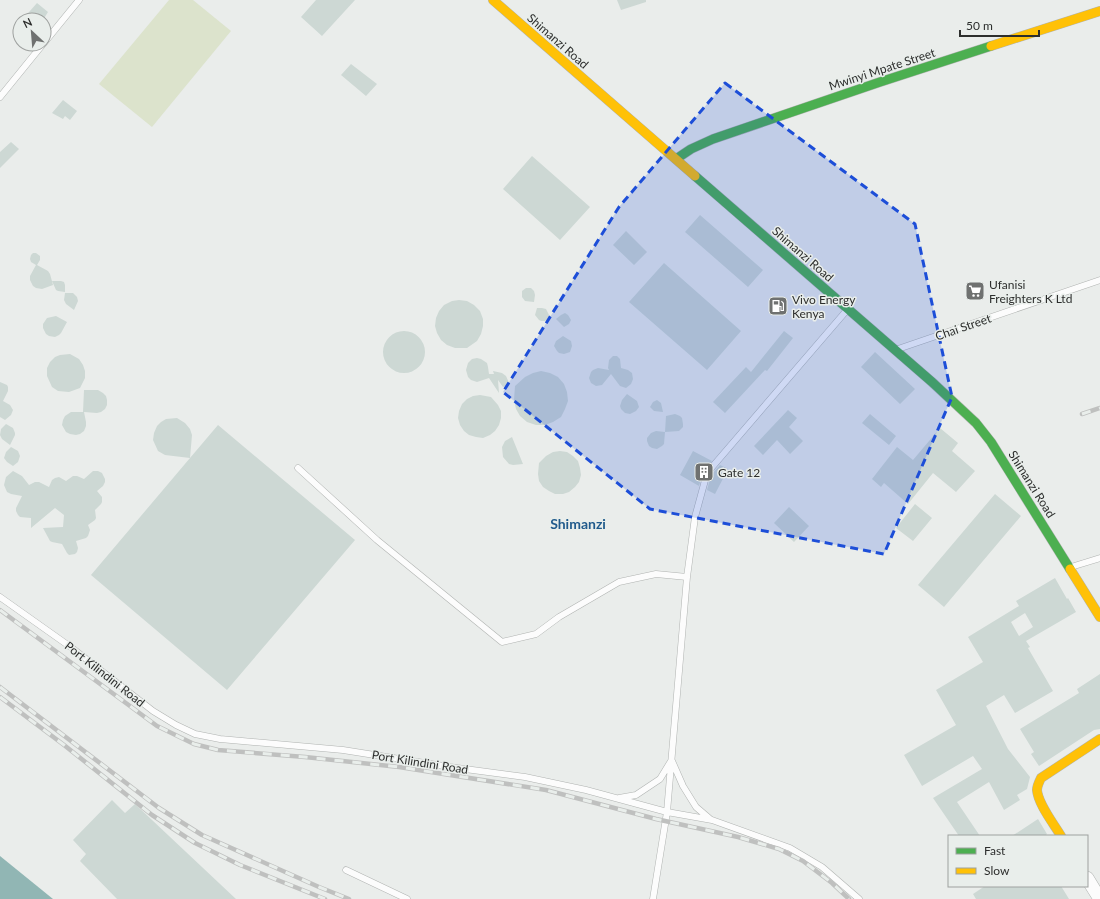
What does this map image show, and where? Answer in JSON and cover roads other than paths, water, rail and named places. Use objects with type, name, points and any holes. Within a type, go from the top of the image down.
[{"type":"main road","name":"Shimanzi Road","points":[[493,0],[895,350],[976,423],[991,442],[1100,617]]},
{"type":"main road","name":"Mwinyi Mpate Street","points":[[676,159],[691,149],[712,139],[1100,11]]},
{"type":"main road","points":[[1060,835],[1038,798],[1038,784],[1041,778],[1100,739]]},
{"type":"street","points":[[1088,880],[1100,899]]},
{"type":"lane","points":[[52,34],[79,0]]},
{"type":"lane","points":[[0,97],[37,52]]},
{"type":"lane","name":"Chai Street","points":[[895,350],[1100,280]]},
{"type":"lane","points":[[653,899],[667,812],[687,577],[695,517],[707,473],[848,309]]},
{"type":"lane","points":[[298,468],[377,540],[502,642],[536,634],[559,617],[619,582],[656,574],[687,577]]},
{"type":"lane","points":[[1070,568],[1100,558]]},
{"type":"lane","name":"Port Kilindini Road","points":[[0,597],[72,648],[153,711],[176,725],[195,734],[220,739],[343,750],[450,767],[525,776],[586,790],[667,812],[712,820],[790,848],[822,867],[859,899]]},
{"type":"lane","points":[[616,798],[636,795],[660,779],[672,759]]},
{"type":"lane","points":[[672,759],[683,786],[696,807],[712,820]]},
{"type":"lane","points":[[346,870],[407,899]]},
{"type":"water","points":[[0,856],[53,899],[0,899]]},
{"type":"railway","points":[[1082,414],[1100,408]]},
{"type":"railway","points":[[0,610],[157,726],[194,744],[218,750],[399,767],[546,790],[656,819],[738,837],[779,849],[803,861],[832,883],[849,899]]},
{"type":"railway","points":[[0,687],[159,808],[202,835],[349,899]]},
{"type":"railway","points":[[0,697],[64,745],[152,815],[195,843],[240,865],[325,899]]},
{"type":"place","name":"Ufanisi Freighters K Ltd","points":[[975,291]]},
{"type":"place","name":"Vivo Energy Kenya","points":[[778,306]]},
{"type":"place","name":"Gate 12","points":[[704,472]]},
{"type":"district","name":"Shimanzi","points":[[578,523]]}]
